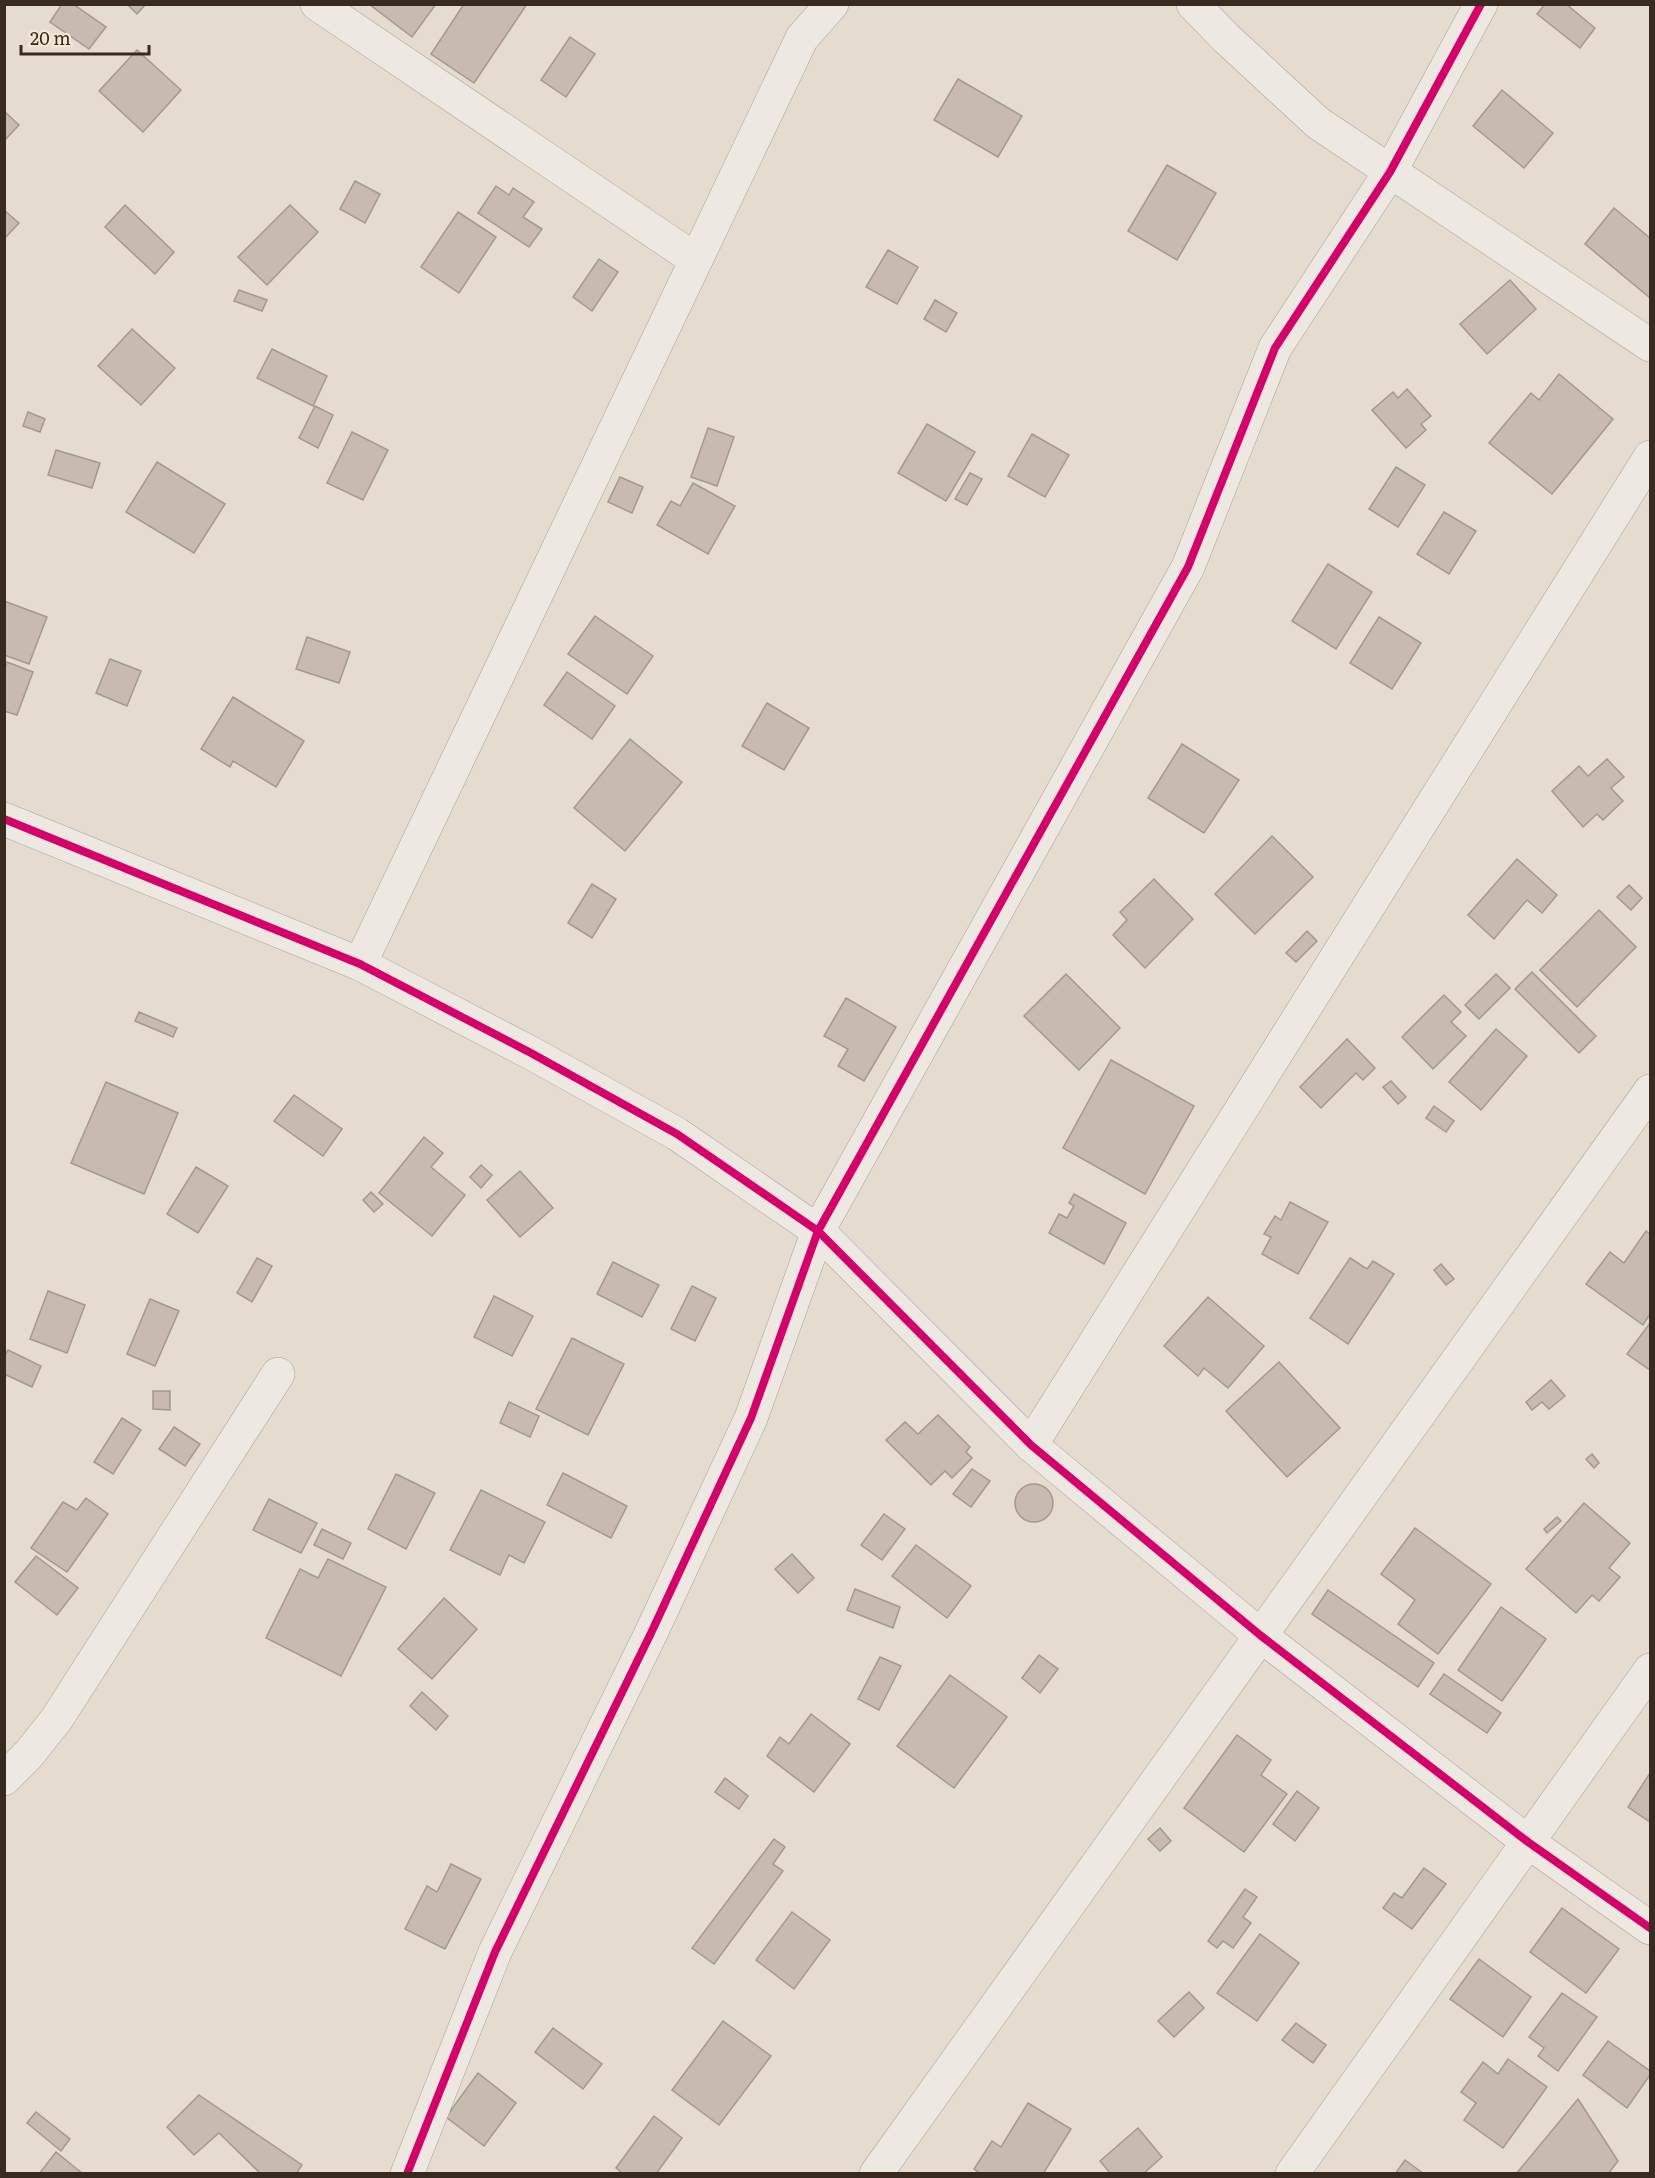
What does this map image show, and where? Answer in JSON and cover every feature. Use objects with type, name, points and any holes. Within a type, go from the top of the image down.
[{"type":"street","points":[[317,4],[696,260]]},
{"type":"street","points":[[360,964],[802,38],[832,4]]},
{"type":"street","points":[[1193,4],[1226,38],[1318,123],[1650,345]]},
{"type":"street","points":[[408,2174],[495,1952],[652,1631],[751,1418],[818,1231],[1188,567],[1275,348],[1390,172],[1481,4]]},
{"type":"street","points":[[1031,1446],[1650,457]]},
{"type":"street","points":[[4,819],[360,964],[531,1053],[676,1134],[818,1231],[1031,1446],[1260,1635],[1528,1842],[1650,1928]]},
{"type":"street","points":[[876,2174],[1650,1091]]},
{"type":"street","points":[[4,1779],[28,1755],[56,1720],[278,1374]]},
{"type":"street","points":[[1292,2174],[1650,1670]]},
{"type":"building","points":[[62,4],[73,4],[106,27],[89,49],[50,22]]},
{"type":"building","points":[[127,4],[146,4],[137,14]]},
{"type":"building","points":[[369,4],[436,4],[412,37]]},
{"type":"building","points":[[464,4],[527,4],[474,83],[431,54]]},
{"type":"building","points":[[1545,4],[1566,4],[1595,28],[1580,48],[1537,14]]},
{"type":"building","points":[[570,37],[595,54],[566,97],[541,80]]},
{"type":"building","points":[[137,50],[181,90],[143,132],[99,91]]},
{"type":"building","points":[[958,79],[1022,116],[998,157],[934,120]]},
{"type":"building","points":[[1502,90],[1553,133],[1524,168],[1473,126]]},
{"type":"building","points":[[4,111],[19,125],[4,141]]},
{"type":"building","points":[[1167,165],[1216,193],[1177,260],[1128,231]]},
{"type":"building","points":[[355,181],[380,194],[365,223],[340,209]]},
{"type":"building","points":[[496,186],[509,195],[513,188],[534,202],[523,217],[542,229],[529,247],[478,213]]},
{"type":"building","points":[[125,205],[174,252],[155,274],[105,227]]},
{"type":"building","points":[[290,205],[318,232],[267,285],[238,257]]},
{"type":"building","points":[[1614,208],[1650,238],[1650,298],[1585,244]]},
{"type":"building","points":[[4,210],[19,223],[4,239]]},
{"type":"building","points":[[458,212],[496,237],[459,293],[421,267]]},
{"type":"building","points":[[888,250],[918,267],[897,304],[866,287]]},
{"type":"building","points":[[599,259],[618,272],[592,311],[573,297]]},
{"type":"building","points":[[1510,280],[1536,309],[1487,354],[1460,324]]},
{"type":"building","points":[[239,290],[267,300],[262,311],[234,301]]},
{"type":"building","points":[[935,300],[957,313],[946,332],[924,319]]},
{"type":"building","points":[[132,329],[175,368],[141,405],[98,366]]},
{"type":"building","points":[[272,349],[327,376],[313,406],[257,378]]},
{"type":"building","points":[[1559,374],[1613,419],[1552,494],[1489,443],[1531,393],[1539,400]]},
{"type":"building","points":[[1407,389],[1431,416],[1421,424],[1426,430],[1406,448],[1372,410],[1393,392],[1398,398]]},
{"type":"building","points":[[315,406],[333,415],[318,448],[299,438]]},
{"type":"building","points":[[28,412],[45,419],[40,432],[23,426]]},
{"type":"building","points":[[927,424],[975,452],[946,501],[898,473]]},
{"type":"building","points":[[708,428],[734,437],[717,486],[691,477]]},
{"type":"building","points":[[352,432],[388,450],[363,500],[327,483]]},
{"type":"building","points":[[1032,434],[1069,455],[1045,497],[1008,476]]},
{"type":"building","points":[[56,450],[100,463],[92,488],[48,475]]},
{"type":"building","points":[[157,462],[225,504],[194,553],[126,512]]},
{"type":"building","points":[[1396,467],[1425,485],[1398,527],[1369,509]]},
{"type":"building","points":[[970,473],[982,479],[967,505],[955,499]]},
{"type":"building","points":[[620,477],[643,487],[632,513],[608,502]]},
{"type":"building","points":[[693,483],[735,506],[708,554],[657,525],[671,501],[680,506]]},
{"type":"building","points":[[1444,512],[1476,531],[1449,574],[1417,554]]},
{"type":"building","points":[[1328,564],[1372,592],[1336,649],[1292,621]]},
{"type":"building","points":[[4,601],[47,617],[29,664],[4,655]]},
{"type":"building","points":[[595,616],[653,656],[627,694],[568,654]]},
{"type":"building","points":[[1379,617],[1421,643],[1392,689],[1350,663]]},
{"type":"building","points":[[307,637],[350,652],[339,683],[296,669]]},
{"type":"building","points":[[110,659],[141,671],[127,706],[96,693]]},
{"type":"building","points":[[7,662],[33,672],[17,715],[4,711],[4,669]]},
{"type":"building","points":[[567,672],[615,706],[592,739],[544,705]]},
{"type":"building","points":[[233,697],[304,741],[276,787],[233,761],[230,767],[201,749]]},
{"type":"building","points":[[767,703],[809,728],[784,770],[742,746]]},
{"type":"building","points":[[630,739],[682,782],[625,851],[574,808]]},
{"type":"building","points":[[1182,744],[1239,780],[1204,833],[1148,798]]},
{"type":"building","points":[[1607,759],[1624,777],[1611,788],[1623,801],[1603,820],[1597,814],[1583,827],[1552,791],[1579,766],[1588,776]]},
{"type":"building","points":[[1272,836],[1313,877],[1255,934],[1215,894]]},
{"type":"building","points":[[1517,859],[1557,895],[1542,913],[1527,900],[1494,939],[1468,915]]},
{"type":"building","points":[[1154,879],[1193,919],[1145,968],[1113,935],[1127,920],[1120,912]]},
{"type":"building","points":[[592,884],[616,899],[592,938],[568,923]]},
{"type":"building","points":[[1629,885],[1642,898],[1631,910],[1617,897]]},
{"type":"building","points":[[1599,910],[1636,947],[1577,1007],[1540,970]]},
{"type":"building","points":[[1307,931],[1317,941],[1296,962],[1286,953]]},
{"type":"building","points":[[1532,972],[1596,1036],[1579,1053],[1515,989]]},
{"type":"building","points":[[1066,974],[1120,1028],[1079,1070],[1024,1016]]},
{"type":"building","points":[[1496,974],[1510,988],[1479,1019],[1465,1005]]},
{"type":"building","points":[[1444,995],[1461,1012],[1451,1022],[1466,1036],[1433,1069],[1402,1037]]},
{"type":"building","points":[[846,998],[896,1027],[864,1081],[838,1066],[848,1049],[824,1036]]},
{"type":"building","points":[[139,1012],[177,1028],[173,1037],[135,1021]]},
{"type":"building","points":[[1496,1029],[1527,1056],[1481,1110],[1449,1082]]},
{"type":"building","points":[[1347,1039],[1375,1068],[1363,1080],[1356,1073],[1321,1108],[1300,1087]]},
{"type":"building","points":[[1111,1060],[1194,1106],[1145,1194],[1063,1148]]},
{"type":"building","points":[[1391,1081],[1406,1097],[1398,1104],[1383,1087]]},
{"type":"building","points":[[106,1082],[178,1113],[144,1194],[71,1163]]},
{"type":"building","points":[[294,1095],[342,1129],[323,1156],[274,1121]]},
{"type":"building","points":[[1434,1106],[1454,1121],[1446,1132],[1426,1118]]},
{"type":"building","points":[[424,1137],[443,1153],[431,1167],[465,1195],[432,1236],[379,1193]]},
{"type":"building","points":[[481,1165],[492,1175],[481,1188],[470,1177]]},
{"type":"building","points":[[196,1167],[228,1186],[198,1233],[167,1214]]},
{"type":"building","points":[[520,1171],[553,1208],[520,1237],[487,1200]]},
{"type":"building","points":[[371,1192],[383,1204],[374,1212],[363,1200]]},
{"type":"building","points":[[1074,1194],[1126,1223],[1104,1264],[1049,1233],[1059,1214],[1067,1218],[1074,1206],[1069,1203]]},
{"type":"building","points":[[1290,1202],[1328,1222],[1298,1274],[1262,1254],[1271,1237],[1264,1234],[1275,1216],[1281,1220]]},
{"type":"building","points":[[1646,1231],[1650,1234],[1650,1314],[1643,1325],[1586,1284],[1610,1252],[1624,1263]]},
{"type":"building","points":[[257,1258],[272,1266],[252,1302],[237,1293]]},
{"type":"building","points":[[1350,1258],[1367,1269],[1373,1261],[1394,1274],[1348,1344],[1310,1318]]},
{"type":"building","points":[[613,1262],[659,1285],[642,1317],[597,1294]]},
{"type":"building","points":[[1441,1264],[1454,1279],[1446,1285],[1434,1270]]},
{"type":"building","points":[[692,1286],[716,1298],[695,1341],[671,1329]]},
{"type":"building","points":[[48,1291],[85,1305],[67,1353],[30,1339]]},
{"type":"building","points":[[494,1296],[533,1316],[512,1356],[474,1337]]},
{"type":"building","points":[[1208,1297],[1264,1346],[1228,1388],[1204,1368],[1198,1376],[1164,1346]]},
{"type":"building","points":[[150,1299],[179,1311],[155,1366],[127,1354]]},
{"type":"building","points":[[1650,1323],[1650,1370],[1627,1354]]},
{"type":"building","points":[[572,1338],[624,1364],[588,1435],[536,1409]]},
{"type":"building","points":[[8,1350],[41,1366],[32,1387],[4,1374],[4,1357]]},
{"type":"building","points":[[1279,1362],[1340,1428],[1287,1477],[1226,1411]]},
{"type":"building","points":[[1551,1380],[1565,1396],[1549,1409],[1542,1402],[1532,1410],[1526,1402]]},
{"type":"building","points":[[153,1391],[170,1391],[170,1410],[153,1409]]},
{"type":"building","points":[[509,1402],[539,1416],[530,1437],[500,1423]]},
{"type":"building","points":[[938,1415],[970,1447],[966,1452],[972,1458],[952,1478],[945,1471],[931,1485],[886,1440],[905,1422],[918,1434]]},
{"type":"building","points":[[122,1418],[141,1430],[113,1474],[94,1462]]},
{"type":"building","points":[[174,1427],[200,1444],[185,1466],[159,1449]]},
{"type":"building","points":[[1592,1454],[1599,1463],[1594,1468],[1586,1459]]},
{"type":"building","points":[[972,1469],[990,1481],[971,1507],[953,1494]]},
{"type":"building","points":[[563,1473],[627,1506],[611,1538],[547,1505]]},
{"type":"building","points":[[396,1474],[435,1493],[406,1549],[368,1529]]},
{"type":"building","points":[[1034,1484],[1048,1489],[1053,1503],[1048,1517],[1034,1522],[1020,1517],[1015,1503],[1020,1489]]},
{"type":"building","points":[[481,1490],[545,1522],[524,1563],[509,1555],[500,1575],[450,1550]]},
{"type":"building","points":[[86,1498],[108,1514],[67,1572],[31,1548],[63,1502],[77,1510]]},
{"type":"building","points":[[269,1499],[317,1523],[301,1553],[253,1530]]},
{"type":"building","points":[[1584,1503],[1630,1543],[1609,1568],[1620,1577],[1599,1601],[1592,1595],[1576,1613],[1526,1569]]},
{"type":"building","points":[[884,1514],[905,1529],[882,1560],[861,1545]]},
{"type":"building","points":[[1557,1517],[1561,1521],[1547,1533],[1544,1529]]},
{"type":"building","points":[[1415,1528],[1491,1584],[1438,1654],[1398,1624],[1415,1600],[1381,1574]]},
{"type":"building","points":[[322,1529],[351,1543],[343,1559],[314,1545]]},
{"type":"building","points":[[916,1545],[971,1586],[947,1618],[892,1576]]},
{"type":"building","points":[[792,1554],[814,1578],[798,1593],[775,1569]]},
{"type":"building","points":[[36,1556],[78,1588],[57,1615],[15,1582]]},
{"type":"building","points":[[328,1559],[386,1587],[341,1676],[266,1638],[300,1569],[318,1578]]},
{"type":"building","points":[[855,1589],[900,1607],[893,1628],[847,1610]]},
{"type":"building","points":[[1328,1590],[1434,1663],[1418,1687],[1312,1614]]},
{"type":"building","points":[[444,1598],[477,1629],[432,1679],[398,1649]]},
{"type":"building","points":[[1501,1607],[1546,1639],[1502,1701],[1458,1670]]},
{"type":"building","points":[[1039,1655],[1058,1669],[1040,1693],[1022,1678]]},
{"type":"building","points":[[880,1657],[901,1666],[879,1710],[858,1699]]},
{"type":"building","points":[[1444,1674],[1501,1713],[1487,1733],[1430,1694]]},
{"type":"building","points":[[950,1675],[1007,1717],[954,1788],[897,1746]]},
{"type":"building","points":[[422,1692],[448,1716],[436,1730],[410,1706]]},
{"type":"building","points":[[811,1714],[850,1744],[814,1792],[767,1756],[780,1737],[789,1744]]},
{"type":"building","points":[[1237,1735],[1271,1760],[1261,1775],[1287,1794],[1244,1852],[1184,1808]]},
{"type":"building","points":[[1650,1773],[1650,1822],[1628,1807]]},
{"type":"building","points":[[725,1778],[748,1796],[739,1809],[715,1792]]},
{"type":"building","points":[[1297,1791],[1319,1808],[1295,1841],[1273,1824]]},
{"type":"building","points":[[1160,1828],[1171,1841],[1160,1851],[1148,1839]]},
{"type":"building","points":[[774,1839],[785,1847],[773,1864],[783,1871],[714,1964],[692,1948]]},
{"type":"building","points":[[451,1864],[481,1879],[445,1949],[405,1929],[427,1886],[437,1892]]},
{"type":"building","points":[[1424,1868],[1446,1884],[1412,1929],[1383,1908],[1394,1893],[1402,1898]]},
{"type":"building","points":[[1245,1889],[1257,1897],[1243,1917],[1251,1923],[1233,1948],[1223,1941],[1217,1948],[1208,1941]]},
{"type":"building","points":[[1562,1908],[1619,1949],[1586,1993],[1530,1952]]},
{"type":"building","points":[[792,1912],[830,1940],[794,1989],[756,1960]]},
{"type":"building","points":[[1260,1934],[1299,1963],[1257,2021],[1217,1993]]},
{"type":"building","points":[[1479,1959],[1531,1997],[1503,2037],[1450,1999]]},
{"type":"building","points":[[1189,1992],[1204,2008],[1174,2037],[1158,2021]]},
{"type":"building","points":[[1562,1993],[1597,2017],[1558,2071],[1538,2056],[1544,2048],[1529,2037]]},
{"type":"building","points":[[723,2021],[771,2056],[719,2125],[672,2090]]},
{"type":"building","points":[[1296,2023],[1326,2045],[1313,2063],[1282,2040]]},
{"type":"building","points":[[553,2028],[602,2064],[583,2089],[535,2052]]},
{"type":"building","points":[[1608,2041],[1650,2071],[1650,2075],[1627,2108],[1583,2075]]},
{"type":"building","points":[[1508,2059],[1547,2087],[1503,2148],[1464,2120],[1476,2103],[1461,2092],[1483,2062],[1498,2074]]},
{"type":"building","points":[[478,2073],[516,2103],[484,2146],[446,2117]]},
{"type":"building","points":[[199,2095],[302,2165],[296,2174],[261,2174],[219,2133],[194,2155],[167,2127]]},
{"type":"building","points":[[1578,2099],[1618,2161],[1608,2174],[1516,2174]]},
{"type":"building","points":[[1028,2103],[1071,2129],[1043,2174],[981,2174],[974,2169],[992,2141],[1001,2147]]},
{"type":"building","points":[[36,2112],[70,2139],[61,2151],[27,2123]]},
{"type":"building","points":[[654,2116],[682,2138],[656,2174],[623,2174],[616,2168]]},
{"type":"building","points":[[1138,2128],[1162,2157],[1143,2174],[1111,2174],[1100,2161]]},
{"type":"building","points":[[56,2152],[83,2174],[39,2174]]},
{"type":"building","points":[[1405,2160],[1424,2174],[1395,2174]]},
{"type":"cycle path","points":[[407,2174],[495,1952],[652,1631],[751,1418],[818,1231],[1188,567],[1275,348],[1390,172],[1481,4]]},
{"type":"cycle path","points":[[4,819],[360,964],[531,1053],[677,1134],[818,1231],[1031,1445],[1260,1635],[1528,1842],[1650,1928]]}]
